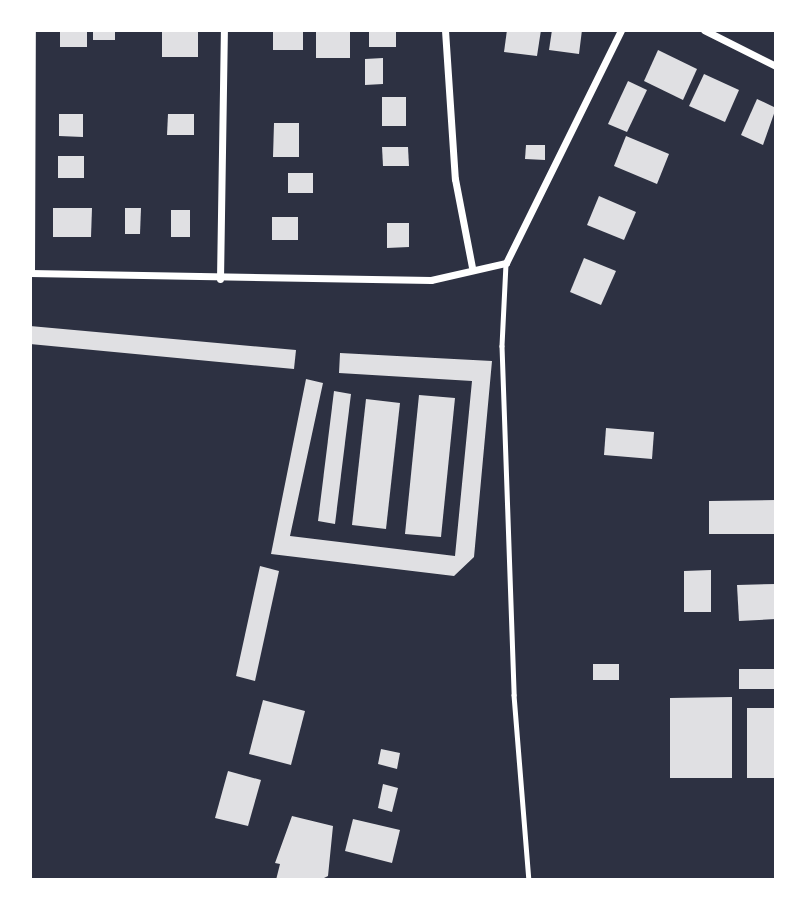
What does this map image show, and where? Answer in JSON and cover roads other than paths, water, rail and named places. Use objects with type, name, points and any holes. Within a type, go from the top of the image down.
[{"type":"street","points":[[32,30],[30,273],[220,279],[431,280],[471,267],[506,263],[621,30]]},
{"type":"street","points":[[220,279],[224,30]]},
{"type":"street","points":[[445,30],[455,179],[471,267]]},
{"type":"street","points":[[704,30],[776,66]]},
{"type":"lane","points":[[506,263],[502,346],[514,681],[529,880]]}]
